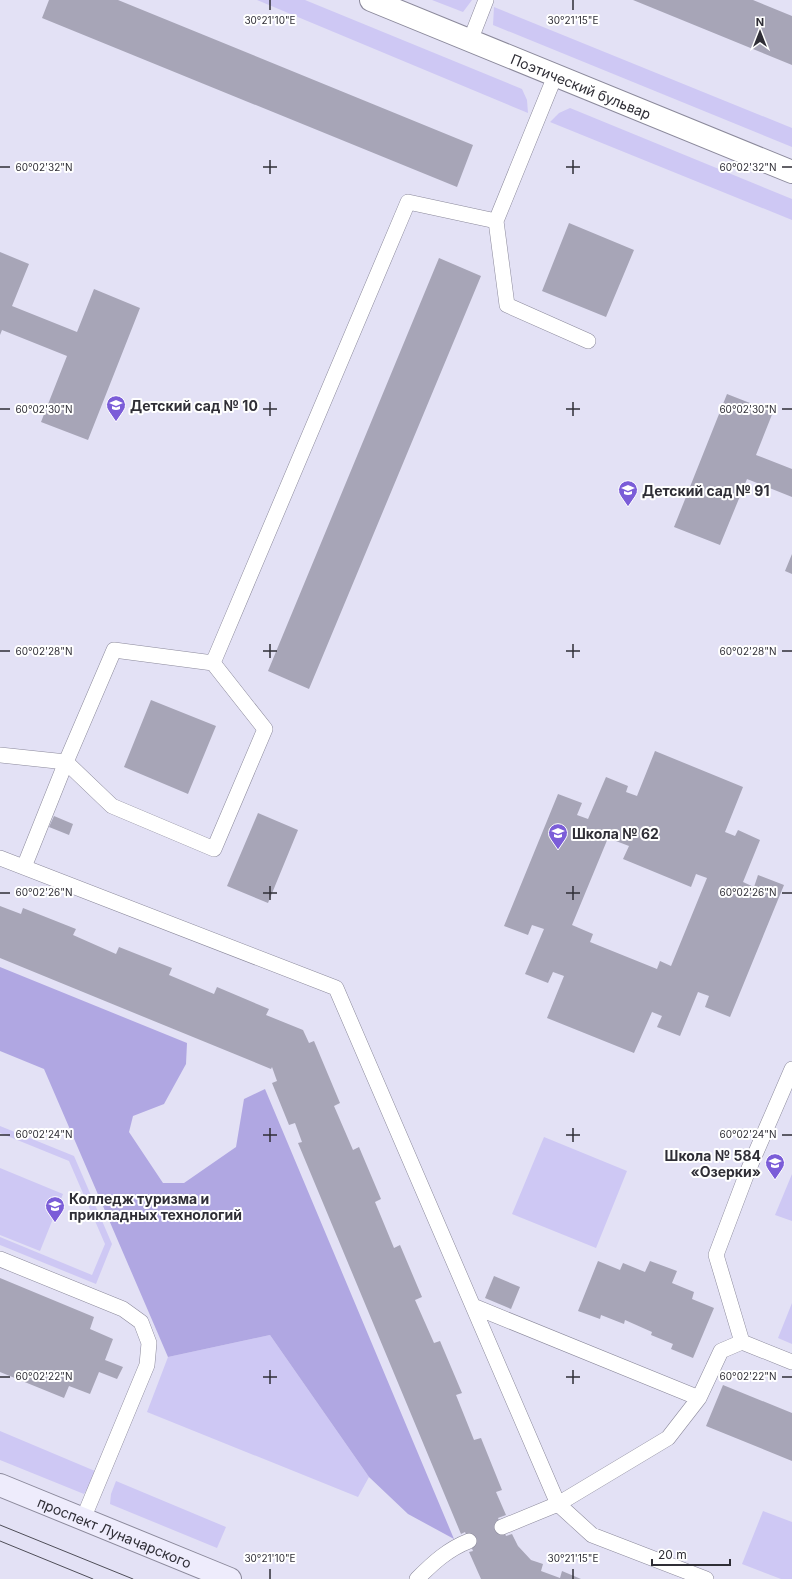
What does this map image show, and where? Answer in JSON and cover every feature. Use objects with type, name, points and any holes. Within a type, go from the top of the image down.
[{"type":"main road","name":"проспект Луначарского","points":[[0,1485],[230,1579]]},
{"type":"street","name":"Поэтический бульвар","points":[[370,0],[792,172]]},
{"type":"lane","points":[[470,41],[486,0]]},
{"type":"lane","points":[[555,76],[496,221],[506,305],[588,341]]},
{"type":"lane","points":[[213,663],[408,202],[496,221]]},
{"type":"lane","points":[[0,755],[66,762],[112,806],[214,849],[265,729],[213,663],[114,650],[66,762],[24,867]]},
{"type":"lane","points":[[0,858],[336,988],[558,1504],[592,1535],[706,1579]]},
{"type":"lane","points":[[742,1342],[716,1255],[747,1173],[792,1068]]},
{"type":"lane","points":[[0,1259],[123,1309],[141,1322],[149,1343],[146,1365],[83,1519]]},
{"type":"lane","points":[[473,1306],[699,1398]]},
{"type":"lane","points":[[502,1527],[558,1504],[668,1438],[699,1398],[721,1351],[742,1342],[792,1362]]},
{"type":"lane","points":[[417,1579],[437,1559],[458,1545],[469,1541]]},
{"type":"shaded area","points":[[257,0],[305,0],[522,89],[527,100],[528,113]]},
{"type":"shaded area","points":[[432,0],[472,0],[463,12]]},
{"type":"shaded area","points":[[494,7],[792,128],[792,147],[493,25]]},
{"type":"shaded area","points":[[570,108],[792,199],[792,220],[550,122],[559,113]]},
{"type":"shaded area","points":[[0,967],[187,1043],[186,1064],[164,1104],[133,1116],[129,1132],[163,1183],[184,1183],[236,1147],[244,1099],[265,1089],[454,1539],[408,1514],[369,1477],[270,1335],[168,1357],[44,1069],[0,1051]]},
{"type":"shaded area","points":[[0,1126],[74,1156],[112,1244],[96,1284],[0,1245],[0,1237],[92,1275],[105,1244],[69,1161],[0,1133]]},
{"type":"shaded area","points":[[544,1137],[627,1171],[596,1248],[512,1214]]},
{"type":"shaded area","points":[[0,1168],[63,1194],[40,1251],[0,1235]]},
{"type":"shaded area","points":[[792,1174],[792,1221],[775,1215]]},
{"type":"shaded area","points":[[792,1303],[792,1344],[778,1338]]},
{"type":"shaded area","points":[[270,1335],[369,1477],[358,1497],[147,1412],[168,1357]]},
{"type":"shaded area","points":[[0,1431],[95,1471],[84,1494],[0,1460]]},
{"type":"shaded area","points":[[116,1481],[226,1527],[217,1548],[110,1504],[111,1494]]},
{"type":"shaded area","points":[[763,1511],[792,1522],[792,1579],[781,1579],[742,1564]]},
{"type":"building","points":[[49,0],[118,0],[473,145],[457,187],[42,18]]},
{"type":"building","points":[[633,0],[753,0],[792,16],[792,65]]},
{"type":"building","points":[[569,223],[634,250],[606,317],[542,291]]},
{"type":"building","points":[[0,252],[29,264],[12,306],[77,332],[94,289],[140,308],[88,440],[41,422],[67,356],[2,330],[0,335]]},
{"type":"building","points":[[439,258],[481,276],[309,689],[268,671]]},
{"type":"building","points":[[727,394],[773,412],[756,455],[792,469],[792,497],[747,479],[720,545],[674,527]]},
{"type":"building","points":[[792,554],[792,574],[785,571]]},
{"type":"building","points":[[151,700],[216,726],[188,794],[124,767]]},
{"type":"building","points":[[655,751],[743,787],[725,832],[735,836],[738,830],[760,840],[743,882],[754,887],[758,875],[784,885],[730,1017],[705,1007],[709,996],[698,992],[680,1036],[657,1027],[662,1016],[652,1012],[634,1053],[547,1018],[564,976],[553,972],[548,983],[525,974],[544,929],[532,925],[528,935],[504,926],[558,794],[582,803],[577,815],[588,819],[606,777],[628,786],[626,792],[637,796]],"holes":[[[608,838],[629,846],[623,859],[691,887],[696,874],[707,878],[671,966],[660,961],[657,969],[590,942],[593,934],[572,925]]]},
{"type":"building","points":[[258,813],[298,830],[268,903],[227,886]]},
{"type":"building","points":[[54,816],[73,824],[69,835],[49,827]]},
{"type":"building","points":[[0,906],[21,914],[23,908],[76,929],[73,935],[116,954],[119,947],[172,968],[169,975],[214,994],[217,987],[269,1009],[266,1015],[303,1030],[309,1043],[314,1041],[340,1103],[334,1106],[353,1150],[359,1147],[381,1199],[375,1202],[394,1248],[400,1245],[422,1297],[415,1300],[434,1343],[440,1341],[462,1393],[456,1395],[474,1440],[481,1438],[502,1490],[496,1492],[506,1515],[498,1518],[506,1536],[512,1534],[518,1546],[531,1560],[543,1564],[541,1571],[560,1578],[562,1571],[581,1579],[481,1579],[469,1552],[473,1551],[469,1541],[465,1532],[461,1534],[298,1143],[302,1142],[295,1123],[289,1125],[272,1083],[277,1081],[272,1067],[271,1069],[0,958]]},
{"type":"building","points":[[598,1261],[620,1270],[623,1263],[645,1272],[650,1261],[677,1271],[672,1283],[694,1292],[692,1299],[714,1308],[693,1358],[671,1349],[673,1344],[651,1335],[652,1332],[625,1320],[624,1324],[601,1315],[600,1319],[578,1311]]},
{"type":"building","points":[[494,1276],[520,1287],[511,1309],[485,1298]]},
{"type":"building","points":[[0,1278],[94,1317],[90,1329],[113,1339],[105,1360],[123,1367],[117,1379],[99,1372],[90,1394],[69,1386],[64,1398],[0,1372]]},
{"type":"building","points":[[723,1385],[792,1413],[792,1461],[706,1426]]},
{"type":"tram line","points":[[0,1525],[133,1579]]},
{"type":"tram line","points":[[0,1541],[93,1579]]},
{"type":"place","name":"Детский сад № 10","points":[[116,422]]},
{"type":"place","name":"Детский сад № 91","points":[[628,507]]},
{"type":"place","name":"Школа № 62","points":[[558,850]]},
{"type":"place","name":"Школа № 584 «Озерки»","points":[[775,1180]]},
{"type":"place","name":"Колледж туризма и прикладных технологий","points":[[55,1223]]}]
